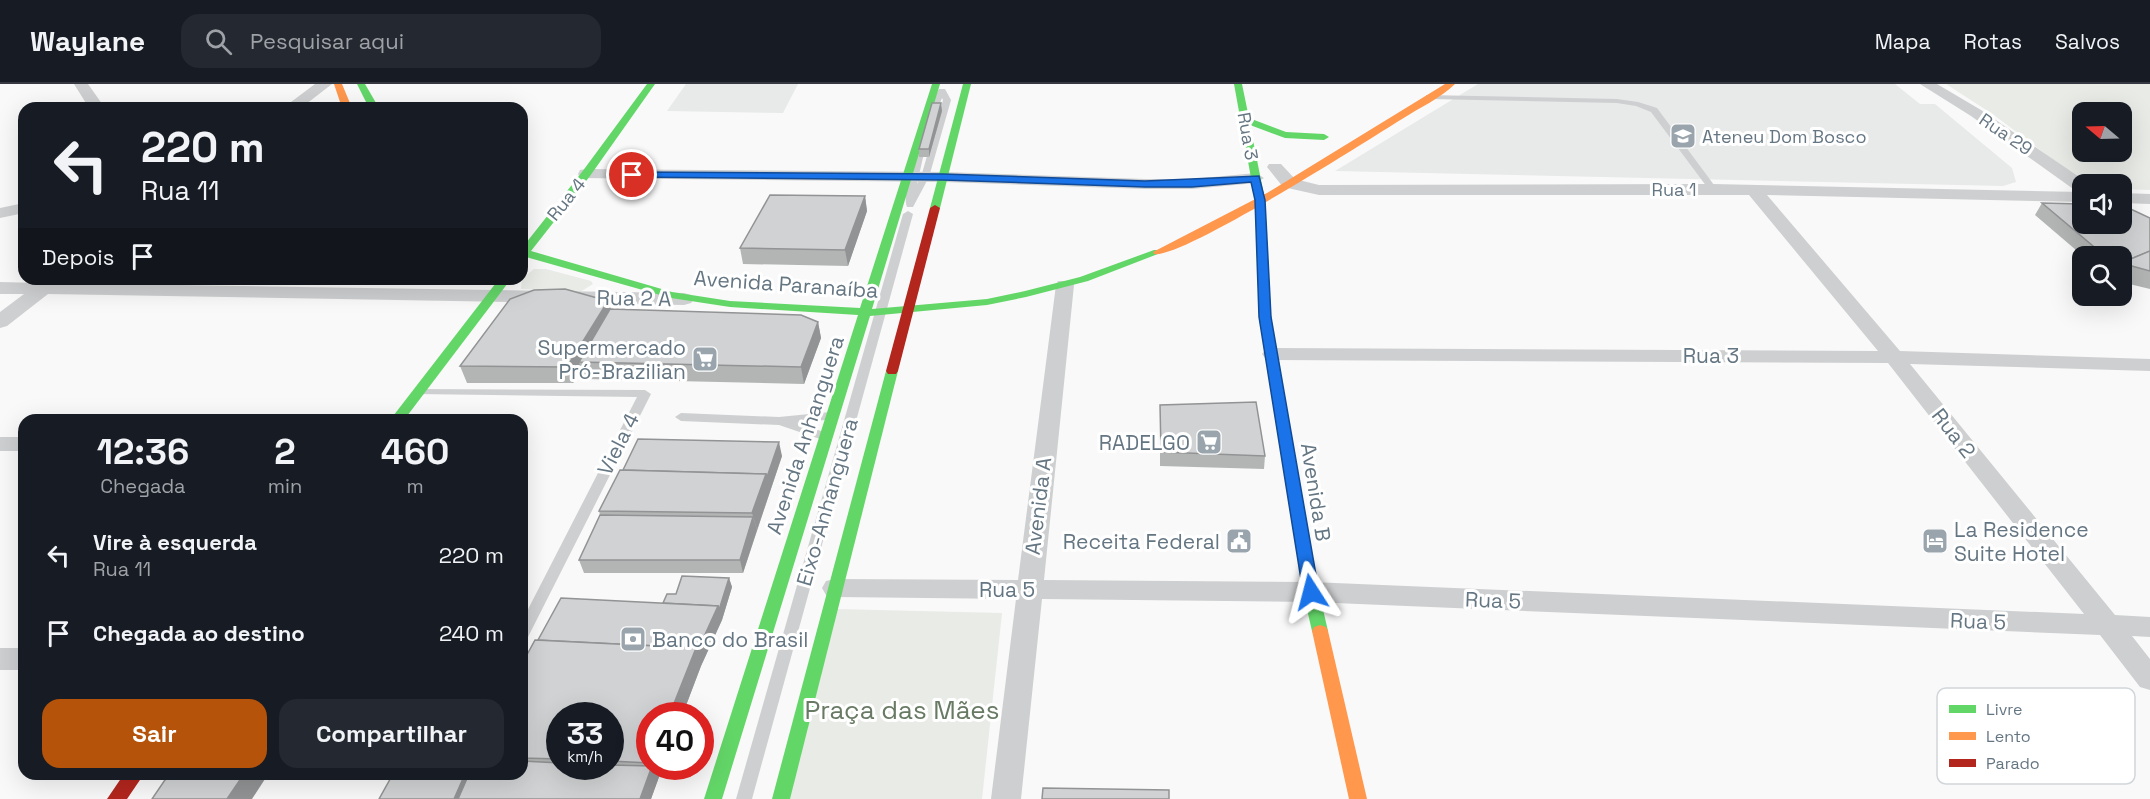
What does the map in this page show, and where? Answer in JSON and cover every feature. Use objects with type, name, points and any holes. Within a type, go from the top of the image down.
[{"type":"main road","points":[[338,84],[345,102]]},
{"type":"main road","points":[[361,84],[371,102]]},
{"type":"main road","name":"Rua 4","points":[[528,235],[586,174],[651,84]]},
{"type":"main road","points":[[781,799],[908,312],[918,294],[943,177],[967,84]]},
{"type":"main road","name":"Rua 3","points":[[1238,84],[1258,189]]},
{"type":"main road","points":[[1228,194],[1289,183],[1451,84]]},
{"type":"main road","name":"Avenida Anhanguera","points":[[713,799],[832,416],[870,298],[914,178],[941,86]]},
{"type":"main road","points":[[1245,120],[1285,135],[1330,134],[1305,149]]},
{"type":"main road","points":[[1258,189],[1280,164]]},
{"type":"main road","name":"Avenida Paranaíba","points":[[528,255],[744,305],[866,313],[908,312],[987,302],[1065,285],[1122,267],[1198,235],[1258,189]]},
{"type":"main road","name":"Avenida B","points":[[1258,189],[1265,317],[1311,592],[1358,799]]},
{"type":"main road","points":[[528,235],[558,247],[628,268]]},
{"type":"main road","points":[[401,414],[501,285]]},
{"type":"main road","name":"Avenida Paranaíba","points":[[693,292],[745,291],[870,298],[918,294]]},
{"type":"main road","points":[[116,799],[130,780]]},
{"type":"street","points":[[81,84],[93,102]]},
{"type":"street","points":[[300,102],[325,84]]},
{"type":"street","name":"Rua 29","points":[[1927,84],[1976,113],[2072,180]]},
{"type":"street","points":[[1280,164],[1289,183]]},
{"type":"street","points":[[586,174],[943,177],[1192,184],[1258,189]]},
{"type":"street","name":"Rua 1","points":[[1289,183],[1319,190],[1713,189],[2072,197]]},
{"type":"street","name":"Rua 2","points":[[1754,190],[1894,357],[2150,679]]},
{"type":"street","points":[[2132,198],[2150,199]]},
{"type":"street","points":[[0,213],[18,209]]},
{"type":"street","points":[[2132,214],[2140,217]]},
{"type":"street","name":"Rua 2 A","points":[[0,288],[38,285]]},
{"type":"street","points":[[0,322],[49,285]]},
{"type":"street","name":"Rua 2 A","points":[[87,285],[493,296],[693,292]]},
{"type":"street","name":"Avenida A","points":[[1006,799],[1028,589],[1065,285]]},
{"type":"street","name":"Rua 3","points":[[1272,354],[1894,357],[2150,365]]},
{"type":"street","points":[[0,444],[18,444]]},
{"type":"street","name":"Rua 5","points":[[835,588],[1311,592],[2150,627]]},
{"type":"street","points":[[0,659],[18,659]]},
{"type":"lane","points":[[1429,97],[1617,101],[1638,104],[1654,110],[1713,189]]},
{"type":"lane","name":"Eixo-Anhanguera","points":[[744,799],[886,297],[910,205],[914,178]]},
{"type":"lane","name":"Viela 4","points":[[417,392],[645,394],[528,623]]},
{"type":"lane","points":[[681,417],[779,421],[832,416]]},
{"type":"lane","points":[[779,421],[826,437]]},
{"type":"shaded area","points":[[686,84],[798,84],[783,113],[667,111]]},
{"type":"shaded area","name":"Ateneu Dom Bosco","points":[[1478,84],[1895,84],[1920,104],[1935,104],[2012,168],[2016,182],[2003,186],[1335,171]]},
{"type":"green space","points":[[1946,84],[2150,84],[2150,190],[2132,189],[2132,174],[2072,174],[1994,115]]},
{"type":"green space","points":[[534,269],[546,269],[591,281],[593,284],[580,292],[521,289],[521,285],[528,285],[528,274]]},
{"type":"green space","name":"Praça das Mães","points":[[836,609],[1002,613],[982,799],[789,799]]},
{"type":"building","points":[[932,103],[941,103],[929,149],[919,149]]},
{"type":"building","points":[[770,195],[865,196],[845,250],[740,248]]},
{"type":"building","points":[[2042,203],[2072,204],[2072,228]]},
{"type":"building","points":[[2132,210],[2150,218],[2150,251],[2132,258],[2132,246],[2093,246],[2079,234],[2132,234]]},
{"type":"building","points":[[2150,251],[2150,271],[2132,266],[2132,258]]},
{"type":"building","points":[[565,289],[608,301],[567,367],[460,366],[510,299],[534,290]]},
{"type":"building","name":"Supermercado Pró-Brazilian","points":[[610,309],[801,315],[818,322],[801,367],[579,362]]},
{"type":"building","name":"RADELGO","points":[[1256,402],[1265,456],[1161,452],[1160,405]]},
{"type":"building","points":[[638,439],[779,442],[767,477],[766,474],[623,470]]},
{"type":"building","points":[[620,470],[766,474],[752,513],[599,511]]},
{"type":"building","points":[[600,515],[753,517],[740,560],[579,560]]},
{"type":"building","points":[[682,576],[729,578],[719,610],[718,606],[663,603],[667,594],[676,594]]},
{"type":"building","points":[[561,598],[718,606],[697,652],[696,648],[538,640]]},
{"type":"building","points":[[535,640],[696,648],[675,702],[636,702],[636,762],[624,762],[624,702],[546,702],[546,759],[528,758],[528,653]]},
{"type":"building","points":[[528,761],[546,762],[546,780],[624,780],[624,765],[636,766],[636,780],[647,780],[640,799],[458,799],[466,780],[528,780]]},
{"type":"building","points":[[165,780],[240,780],[227,799],[152,799]]},
{"type":"building","points":[[390,780],[462,780],[454,799],[379,799]]},
{"type":"building","points":[[1043,788],[1169,790],[1169,799],[1042,799]]},
{"type":"traffic: fast","points":[[361,84],[371,102]]},
{"type":"traffic: fast","points":[[528,247],[586,174],[651,84]]},
{"type":"traffic: fast","points":[[713,799],[936,84]]},
{"type":"traffic: fast","points":[[935,208],[967,84]]},
{"type":"traffic: fast","points":[[1238,84],[1260,200],[1265,317],[1311,592],[1320,631]]},
{"type":"traffic: fast","points":[[1245,120],[1285,135],[1324,137]]},
{"type":"traffic: fast","points":[[528,254],[671,295],[730,304],[881,313],[987,302],[1026,294],[1084,279],[1158,252]]},
{"type":"traffic: fast","points":[[402,414],[500,285]]},
{"type":"traffic: fast","points":[[781,799],[892,371]]},
{"type":"traffic: slow","points":[[338,84],[345,102]]},
{"type":"traffic: slow","points":[[1158,252],[1196,235],[1271,195],[1451,84]]},
{"type":"traffic: slow","points":[[1320,631],[1358,799]]},
{"type":"traffic: jam","points":[[892,371],[935,208]]},
{"type":"traffic: jam","points":[[116,799],[130,780]]},
{"type":"place","name":"Ateneu Dom Bosco","points":[[1683,136]]},
{"type":"place","name":"Supermercado Pró-Brazilian","points":[[705,359]]},
{"type":"place","name":"RADELGO","points":[[1209,442]]},
{"type":"place","name":"Receita Federal","points":[[1239,541]]},
{"type":"place","name":"La Residence Suite Hotel","points":[[1935,541]]},
{"type":"place","name":"Banco do Brasil","points":[[633,639]]},
{"type":"route","points":[[632,175],[943,177],[1145,184],[1192,184],[1256,178],[1260,200],[1265,317],[1311,592]]}]
